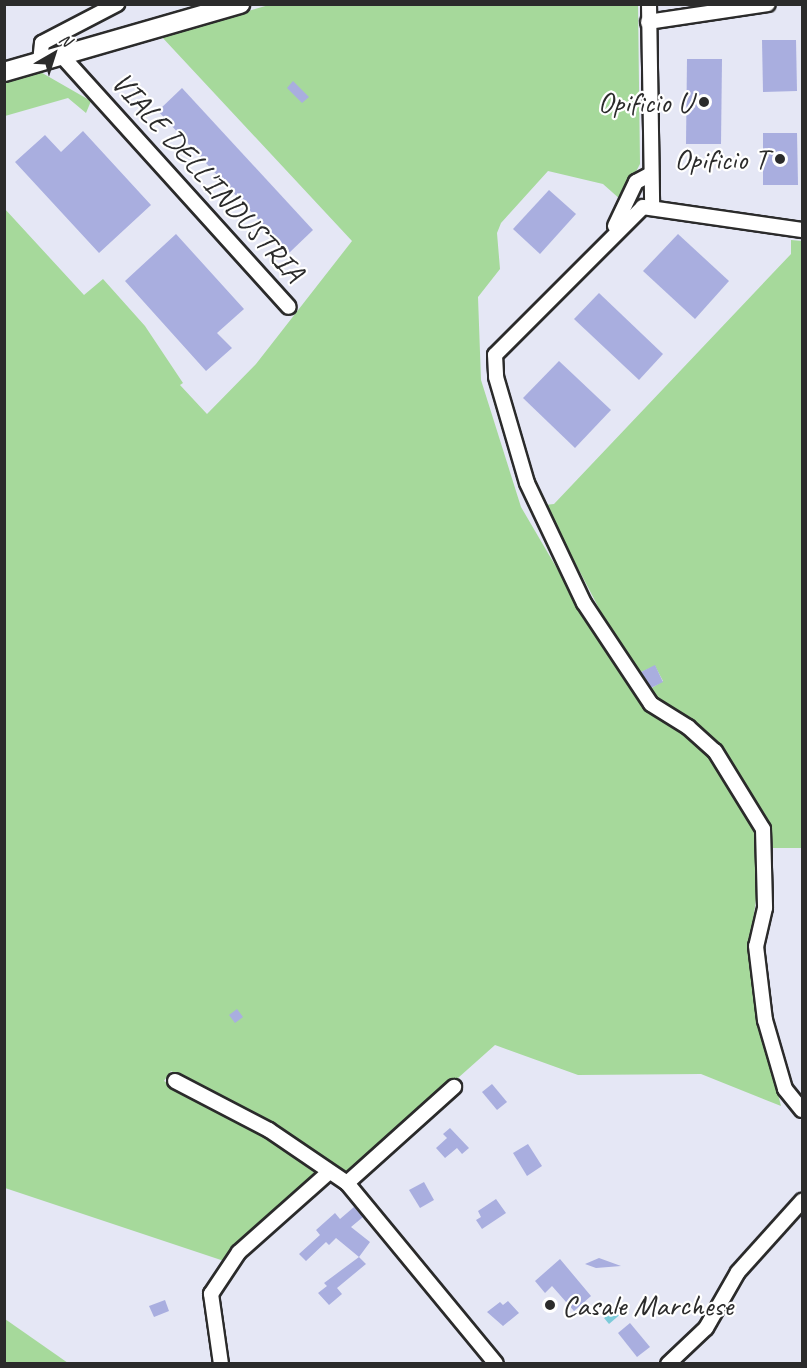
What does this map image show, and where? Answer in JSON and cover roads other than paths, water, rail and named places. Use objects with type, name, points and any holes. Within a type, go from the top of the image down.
[{"type":"street","points":[[40,62],[42,43],[117,4]]},
{"type":"street","points":[[4,72],[240,4]]},
{"type":"street","points":[[649,4],[651,174],[647,206],[602,246],[495,355],[496,377],[527,483],[584,603],[651,704],[688,727],[715,751],[763,829],[765,908],[756,946],[765,1020],[784,1089],[802,1110]]},
{"type":"street","points":[[648,22],[768,4]]},
{"type":"street","name":"VIALE DELL'INDUSTRIA","points":[[62,56],[289,308]]},
{"type":"street","points":[[602,246],[636,182],[651,174]]},
{"type":"street","points":[[629,197],[647,206],[802,230]]},
{"type":"street","points":[[174,1081],[268,1130],[346,1183],[496,1364]]},
{"type":"street","points":[[346,1183],[454,1087]]},
{"type":"street","points":[[221,1364],[211,1294],[239,1252],[329,1172]]},
{"type":"street","points":[[669,1364],[706,1328],[738,1272],[802,1201]]},
{"type":"water","points":[[617,1306],[623,1312],[609,1324],[604,1318]]},
{"type":"place","name":"Opificio U","points":[[704,102]]},
{"type":"place","name":"Opificio T","points":[[780,159]]},
{"type":"place","name":"Casale Marchese","points":[[550,1305]]}]
